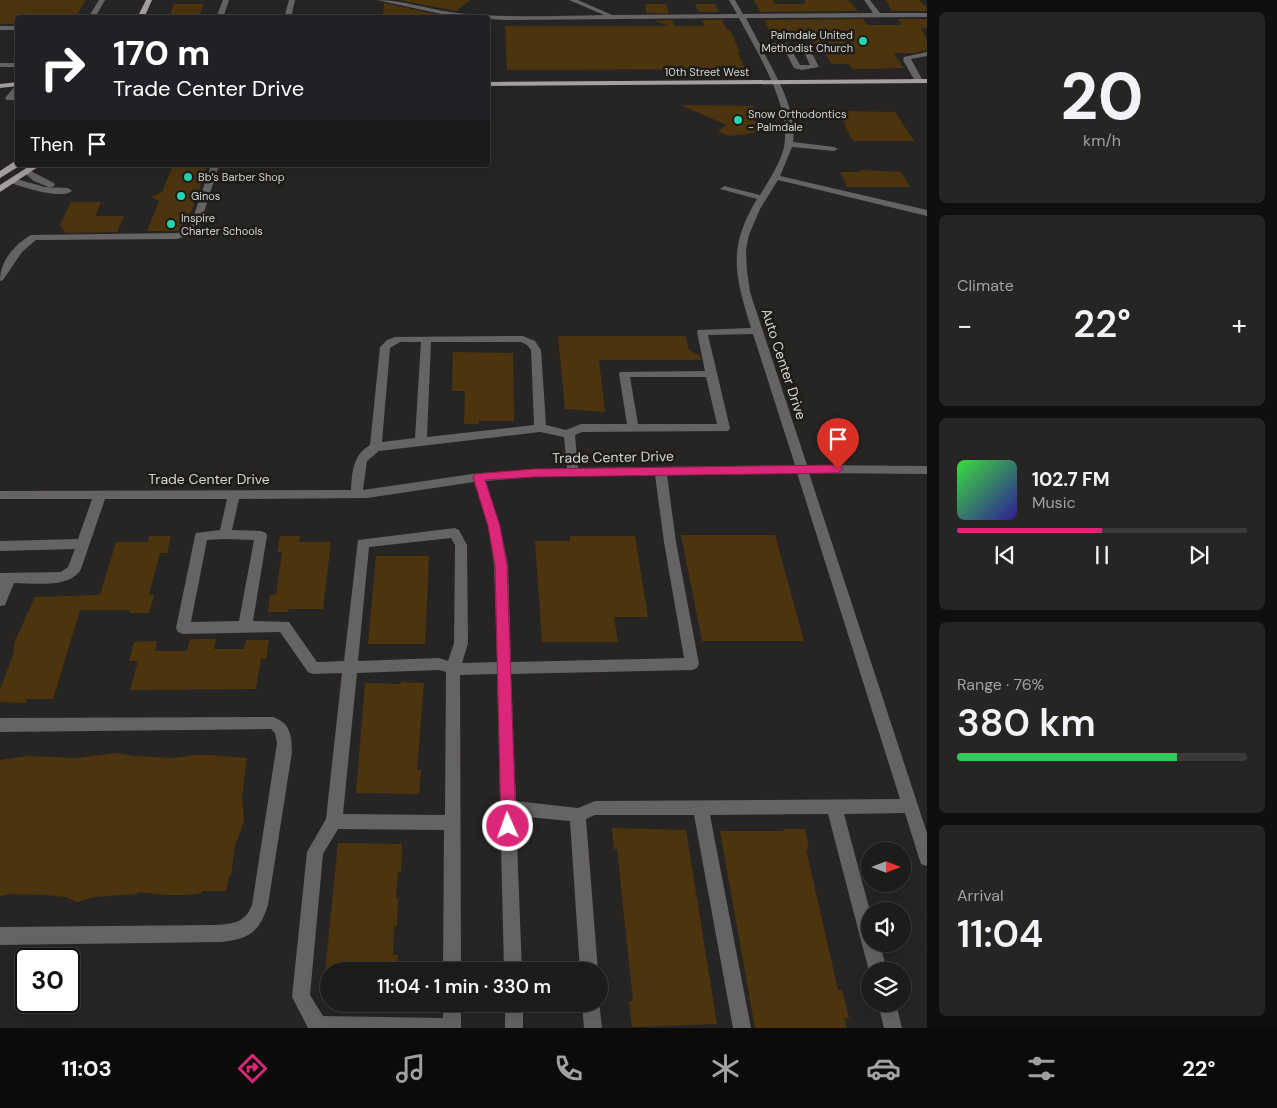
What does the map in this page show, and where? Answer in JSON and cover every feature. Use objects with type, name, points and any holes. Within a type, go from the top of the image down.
[{"type":"main road","points":[[142,15],[149,0]]},
{"type":"main road","name":"10th Street West","points":[[490,84],[923,81]]},
{"type":"main road","points":[[0,86],[15,86]]},
{"type":"main road","points":[[0,177],[15,165]]},
{"type":"main road","points":[[0,189],[34,167]]},
{"type":"main road","points":[[0,177],[13,181]]},
{"type":"street","points":[[93,15],[102,0]]},
{"type":"street","points":[[220,15],[226,0]]},
{"type":"street","points":[[288,15],[292,0]]},
{"type":"street","points":[[380,0],[455,15]]},
{"type":"street","points":[[572,0],[614,17]]},
{"type":"street","name":"Auto Center Drive","points":[[732,0],[775,83],[788,113],[790,132],[788,144],[775,177],[753,212],[743,236],[740,263],[745,292],[927,858]]},
{"type":"street","points":[[867,0],[878,16]]},
{"type":"street","points":[[490,17],[927,16]]},
{"type":"street","points":[[0,28],[15,28]]},
{"type":"street","points":[[756,45],[785,45],[806,51],[815,66],[802,68],[797,66],[785,45]]},
{"type":"street","points":[[923,81],[907,60],[908,57],[927,54]]},
{"type":"street","points":[[0,65],[15,65]]},
{"type":"street","points":[[15,90],[9,98],[15,98]]},
{"type":"street","points":[[788,144],[834,149]]},
{"type":"street","points":[[0,278],[11,258],[29,239],[40,236],[177,236],[188,233],[194,228],[214,167]]},
{"type":"street","points":[[13,181],[44,190],[68,191],[37,180],[27,172]]},
{"type":"street","points":[[775,177],[927,213]]},
{"type":"street","points":[[724,189],[762,198]]},
{"type":"street","points":[[357,494],[361,459],[367,451],[376,447],[540,428],[568,434],[581,428],[724,428],[702,332],[758,331]]},
{"type":"street","points":[[376,447],[385,347],[399,339],[523,339],[531,343],[536,350],[540,428]]},
{"type":"street","points":[[421,442],[426,339]]},
{"type":"street","points":[[633,428],[624,374],[711,374]]},
{"type":"street","points":[[568,434],[573,472]]},
{"type":"street","name":"Trade Center Drive","points":[[0,495],[357,494],[479,477],[573,472],[802,469],[927,470]]},
{"type":"street","points":[[245,627],[261,536],[225,534],[201,536],[183,628],[245,627],[284,626],[313,668],[439,664],[453,669],[504,669],[692,664],[670,542],[660,471]]},
{"type":"street","points":[[479,477],[494,526],[501,565],[513,962]]},
{"type":"street","points":[[225,534],[234,494]]},
{"type":"street","points":[[0,601],[4,578],[62,577],[70,574],[74,569],[100,495]]},
{"type":"street","points":[[452,962],[453,669],[461,643],[461,545],[455,533],[363,543],[334,821],[315,852],[301,997],[318,1026],[452,1027],[452,1012]]},
{"type":"street","points":[[0,546],[83,544]]},
{"type":"street","points":[[0,725],[272,723],[278,725],[284,732],[284,752],[260,905],[254,921],[245,929],[226,933],[198,934],[0,936]]},
{"type":"street","points":[[834,806],[861,909]]},
{"type":"street","points":[[508,808],[578,815],[595,808],[910,806]]},
{"type":"street","points":[[701,807],[742,1028]]},
{"type":"street","points":[[578,815],[588,962]]},
{"type":"street","points":[[334,821],[452,823]]},
{"type":"street","points":[[514,1012],[514,1028]]},
{"type":"street","points":[[592,1012],[593,1028]]},
{"type":"street","points":[[889,1012],[893,1028]]},
{"type":"building","points":[[0,0],[86,0],[77,15],[15,15],[15,24],[0,24]]},
{"type":"building","points":[[399,0],[470,0],[456,11]]},
{"type":"building","points":[[754,0],[773,0],[775,4],[806,4],[804,0],[848,0],[858,11],[760,12]]},
{"type":"building","points":[[886,0],[919,0],[927,7],[927,11],[892,11]]},
{"type":"building","points":[[384,3],[439,15],[383,15]]},
{"type":"building","points":[[174,4],[204,4],[199,15],[170,15]]},
{"type":"building","points":[[666,4],[669,13],[647,13],[644,5]]},
{"type":"building","points":[[695,4],[715,4],[719,12],[699,12]]},
{"type":"building","points":[[863,19],[867,25],[902,25],[898,19],[927,19],[927,28],[921,28],[927,40],[927,50],[914,53],[893,53],[904,68],[852,69],[849,64],[832,64],[818,44],[811,44],[806,36],[783,36],[781,32],[771,33],[764,20]]},
{"type":"building","points":[[672,20],[674,26],[705,26],[702,20],[722,20],[727,30],[730,30],[745,69],[507,70],[505,26],[669,26],[655,21]]},
{"type":"building","name":"Snow Orthodontics - Palmdale","points":[[680,105],[753,106],[759,120],[755,120],[760,132],[729,136],[718,131],[727,125]]},
{"type":"building","points":[[838,112],[895,112],[914,141],[853,141]]},
{"type":"building","points":[[172,167],[207,167],[185,229],[178,231],[147,231],[159,201],[152,197],[162,192]]},
{"type":"building","points":[[859,170],[901,172],[910,187],[847,187],[840,172],[860,172]]},
{"type":"building","points":[[71,202],[101,202],[95,216],[124,216],[117,232],[66,233],[60,225]]},
{"type":"building","points":[[558,336],[686,336],[689,350],[700,356],[701,360],[599,360],[605,412],[565,409]]},
{"type":"building","points":[[453,352],[513,353],[514,421],[479,421],[479,424],[464,424],[465,391],[452,391]]},
{"type":"building","points":[[681,535],[775,535],[804,641],[702,641]]},
{"type":"building","points":[[149,536],[171,536],[167,553],[160,553],[149,595],[154,595],[149,613],[129,613],[130,610],[80,610],[53,699],[27,699],[26,703],[0,702],[0,690],[13,655],[15,641],[35,597],[100,595],[116,542],[148,542]]},
{"type":"building","points":[[280,536],[300,536],[299,542],[331,542],[323,609],[289,609],[288,612],[268,612],[270,595],[276,595],[282,552],[277,552]]},
{"type":"building","points":[[570,536],[635,536],[648,617],[614,617],[618,642],[542,642],[535,541],[570,541]]},
{"type":"building","points":[[376,556],[429,556],[425,644],[368,644]]},
{"type":"building","points":[[190,639],[216,639],[214,649],[244,649],[246,640],[269,640],[266,659],[261,659],[256,689],[130,690],[138,661],[129,661],[134,642],[157,641],[155,651],[187,651]]},
{"type":"building","points":[[401,682],[424,683],[417,770],[421,770],[419,794],[356,793],[365,683],[401,684]]},
{"type":"building","points":[[115,753],[174,758],[212,755],[247,758],[242,797],[244,822],[235,845],[231,876],[229,876],[226,891],[202,891],[202,893],[187,895],[138,892],[137,894],[94,897],[77,902],[66,897],[46,895],[10,894],[0,896],[0,760],[27,756],[78,758]]},
{"type":"building","points":[[612,828],[686,830],[717,1024],[632,1027],[629,1001],[633,1001],[617,849],[614,849]]},
{"type":"building","points":[[783,829],[805,829],[809,849],[806,849],[838,990],[842,990],[849,1018],[844,1018],[847,1028],[755,1028],[720,831],[784,831]]},
{"type":"building","points":[[338,843],[402,844],[401,872],[398,872],[396,898],[398,898],[397,926],[394,926],[393,955],[398,955],[398,962],[326,962]]},
{"type":"place","name":"Palmdale United Methodist Church","points":[[863,41]]},
{"type":"place","name":"Snow Orthodontics - Palmdale","points":[[738,120]]},
{"type":"place","name":"Bb’s Barber Shop","points":[[188,177]]},
{"type":"place","name":"Ginos","points":[[181,196]]},
{"type":"place","name":"Inspire Charter Schools","points":[[171,224]]},
{"type":"route","points":[[508,826],[501,565],[494,526],[479,477],[533,473],[838,469]]}]
